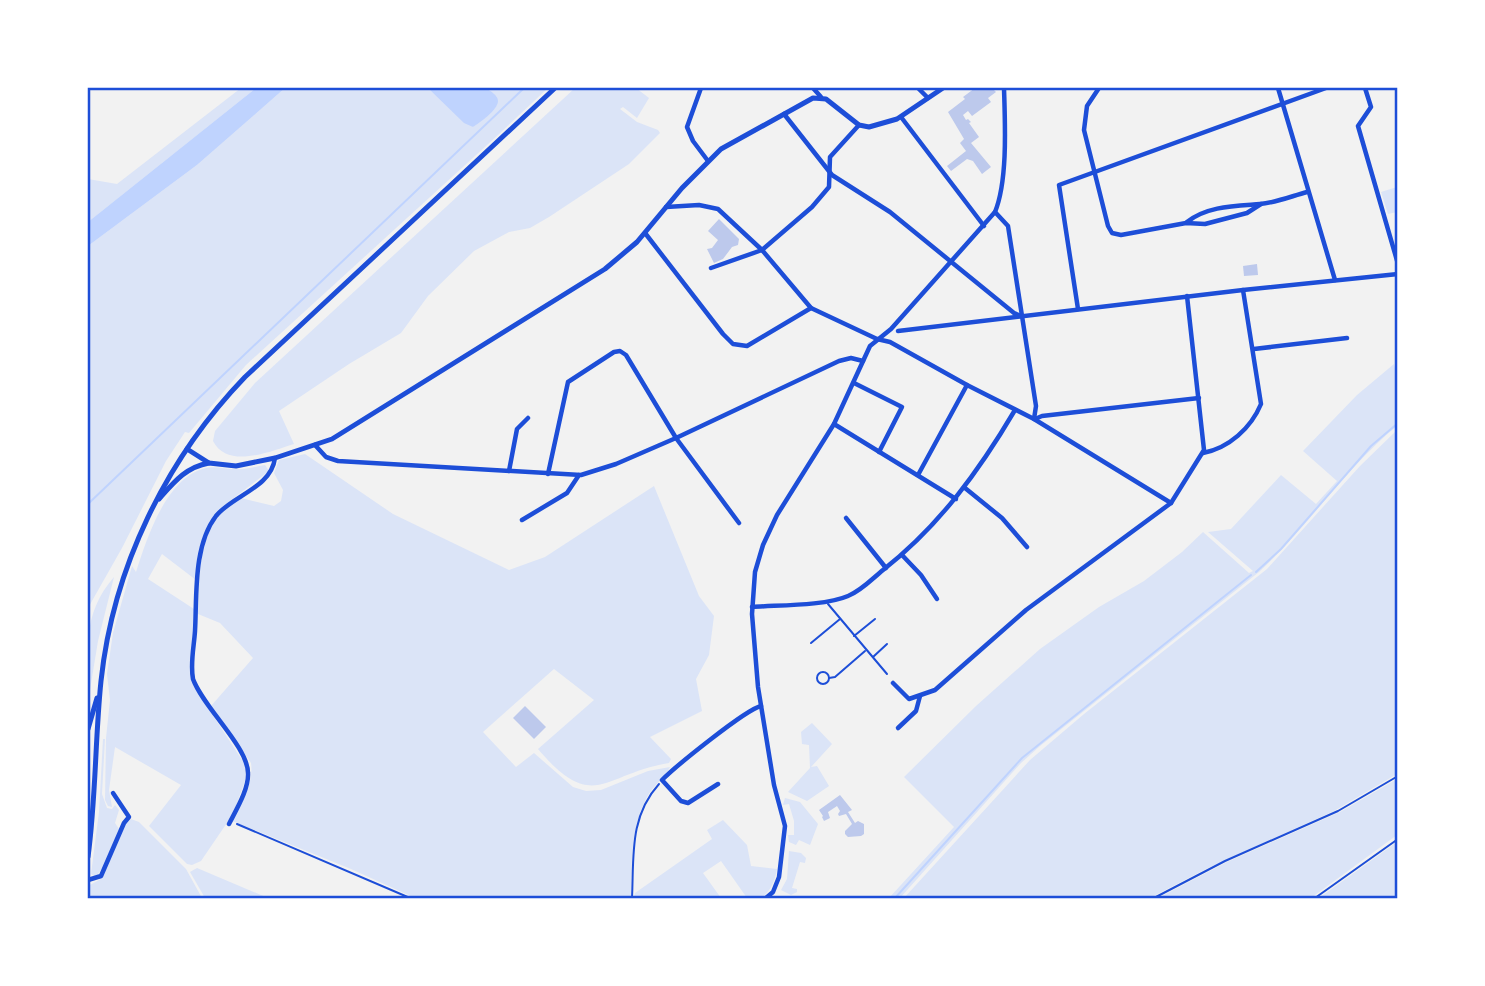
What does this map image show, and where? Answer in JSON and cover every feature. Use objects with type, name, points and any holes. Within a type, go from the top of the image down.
[{"type":"main road","points":[[88,857],[101,682],[107,638],[121,585],[139,538],[155,503],[187,449],[213,413],[245,377],[555,88]]},
{"type":"main road","points":[[187,449],[209,463],[236,466],[275,458],[343,433],[596,276],[625,254],[708,161],[726,146],[811,98],[821,97],[833,103],[859,125],[873,127],[901,117],[943,88]]},
{"type":"main road","points":[[155,503],[183,473],[209,463]]},
{"type":"main road","points":[[88,729],[101,682]]},
{"type":"main road","points":[[88,750],[96,750]]},
{"type":"street","points":[[701,88],[688,123],[691,138],[708,161]]},
{"type":"street","points":[[813,88],[821,97]]},
{"type":"street","points":[[918,88],[928,98]]},
{"type":"street","points":[[766,898],[774,892],[778,881],[785,826],[774,785],[761,706],[752,607],[755,572],[768,534],[782,505],[834,424],[870,346],[891,329],[995,212],[1001,192],[1005,135],[1004,88]]},
{"type":"street","points":[[1099,88],[1087,106],[1083,124],[1112,233],[1121,235],[1186,223],[1205,224],[1245,214],[1261,204]]},
{"type":"street","points":[[1278,88],[1335,279]]},
{"type":"street","points":[[1078,309],[1059,185],[1326,88]]},
{"type":"street","points":[[1364,88],[1371,107],[1358,126],[1398,264]]},
{"type":"street","points":[[784,114],[829,172],[890,212],[1014,313],[1022,316]]},
{"type":"street","points":[[901,117],[984,226]]},
{"type":"street","points":[[711,268],[762,250],[825,192],[830,184],[828,163],[831,155],[859,125]]},
{"type":"street","points":[[1186,223],[1200,213],[1239,204],[1261,204],[1307,192]]},
{"type":"street","points":[[666,207],[715,207],[728,215],[762,250],[811,308],[877,339],[890,342],[1034,419],[1171,503]]},
{"type":"street","points":[[995,212],[1008,226],[1036,405],[1034,419]]},
{"type":"street","points":[[645,233],[723,334],[735,345],[747,346],[811,308]]},
{"type":"street","points":[[898,331],[1335,279],[1398,274]]},
{"type":"street","points":[[1203,453],[1217,450],[1232,441],[1260,407],[1262,395],[1243,290]]},
{"type":"street","points":[[893,682],[909,699],[935,690],[1026,610],[1171,503],[1203,453],[1187,296]]},
{"type":"street","points":[[1254,349],[1347,338]]},
{"type":"street","points":[[548,474],[568,382],[614,352],[621,352],[676,438],[740,523]]},
{"type":"street","points":[[314,445],[326,457],[338,461],[579,475],[616,464],[676,438],[842,359],[863,361]]},
{"type":"street","points":[[853,383],[902,407],[879,452]]},
{"type":"street","points":[[918,475],[967,385]]},
{"type":"street","points":[[1034,419],[1042,415],[1199,398]]},
{"type":"street","points":[[752,607],[825,601],[851,595],[902,555],[956,499],[1015,410]]},
{"type":"street","points":[[509,471],[517,429],[528,418]]},
{"type":"street","points":[[834,424],[956,499]]},
{"type":"street","points":[[229,824],[245,789],[248,772],[244,758],[193,679],[199,568],[213,520],[225,507],[270,474],[275,458]]},
{"type":"street","points":[[522,520],[567,493],[579,475]]},
{"type":"street","points":[[965,488],[1002,518],[1027,547]]},
{"type":"street","points":[[846,518],[886,568]]},
{"type":"street","points":[[902,555],[925,579],[937,599]]},
{"type":"street","points":[[898,728],[916,711],[921,695]]},
{"type":"street","points":[[719,784],[688,803],[681,801],[662,780],[675,766],[761,706]]},
{"type":"street","points":[[88,880],[101,876],[129,817],[113,793]]},
{"type":"lane","points":[[825,601],[887,674]]},
{"type":"lane","points":[[811,643],[839,619]]},
{"type":"lane","points":[[854,637],[875,619]]},
{"type":"lane","points":[[872,657],[887,644]]},
{"type":"lane","points":[[830,678],[835,677],[866,650]]},
{"type":"lane","points":[[1154,898],[1225,861],[1333,814],[1398,776]]},
{"type":"lane","points":[[1315,898],[1398,839]]},
{"type":"path","points":[[632,898],[633,846],[637,824],[648,797],[662,780]]},
{"type":"path","points":[[229,824],[247,827],[410,898]]},
{"type":"shaded area","points":[[241,88],[256,88],[88,222],[88,179],[117,184]]},
{"type":"shaded area","points":[[285,88],[428,88],[473,127],[496,106],[497,97],[486,88],[548,88],[246,365],[189,433],[185,432],[166,461],[88,608],[88,246],[197,165]]},
{"type":"shaded area","points":[[575,88],[636,88],[649,98],[637,118],[623,107],[620,109],[637,122],[660,133],[629,164],[549,217],[530,228],[509,232],[474,251],[428,296],[401,333],[279,411],[294,444],[262,454],[239,457],[220,450],[213,441],[215,431],[255,383]]},
{"type":"shaded area","points":[[1397,187],[1397,212],[1388,214],[1381,192]]},
{"type":"shaded area","points":[[1394,364],[1397,376],[1397,426],[1360,460],[1277,555],[1040,746],[1021,763],[900,898],[889,898],[954,827],[904,777],[976,706],[1040,649],[1099,607],[1144,581],[1203,532],[1249,573],[1253,571],[1208,532],[1231,529],[1281,475],[1316,504],[1337,481],[1303,451],[1357,395]]},
{"type":"shaded area","points":[[1397,430],[1397,774],[1334,811],[1208,868],[1150,898],[904,898],[1030,760],[1267,569],[1360,466]]},
{"type":"shaded area","points":[[305,454],[393,514],[509,570],[545,557],[654,486],[699,596],[714,616],[709,655],[696,679],[702,711],[650,737],[671,759],[669,763],[600,784],[587,785],[573,780],[557,769],[538,749],[594,700],[554,669],[483,732],[516,767],[534,753],[573,787],[586,791],[601,790],[648,771],[670,767],[647,797],[637,821],[631,898],[415,898],[232,821],[249,786],[251,763],[211,706],[253,658],[220,623],[198,614],[203,550],[219,516],[241,498],[274,506],[281,501],[283,490],[274,473],[279,460]]},
{"type":"shaded area","points":[[265,465],[269,471],[222,507],[205,534],[196,580],[162,554],[148,579],[194,609],[191,670],[197,691],[246,766],[245,781],[233,814],[201,861],[192,865],[187,864],[149,826],[181,785],[115,747],[109,790],[112,807],[108,806],[105,800],[110,700],[107,674],[113,633],[132,566],[136,572],[152,527],[169,496],[180,483],[206,468],[241,469]]},
{"type":"shaded area","points":[[114,577],[98,641],[88,702],[87,652],[91,621],[103,591]]},
{"type":"shaded area","points":[[812,723],[832,744],[811,767],[817,766],[829,786],[807,801],[788,792],[810,768],[809,745],[802,744],[801,732]]},
{"type":"shaded area","points":[[103,739],[102,794],[107,808],[112,809],[115,805],[119,810],[115,823],[119,829],[96,877],[91,874],[99,812]]},
{"type":"shaded area","points":[[1397,779],[1397,835],[1311,898],[1158,898],[1227,862],[1340,812]]},
{"type":"shaded area","points":[[785,798],[800,802],[818,824],[810,845],[799,840],[796,845],[789,842],[788,835],[794,835],[794,821],[789,804],[783,805]]},
{"type":"shaded area","points":[[131,819],[139,822],[186,869],[202,898],[88,898],[88,886],[104,874],[125,825]]},
{"type":"shaded area","points":[[723,820],[747,845],[751,866],[777,869],[772,885],[762,898],[747,898],[721,861],[703,873],[721,898],[634,898],[635,893],[712,839],[707,830]]},
{"type":"shaded area","points":[[1397,842],[1397,898],[1319,898]]},
{"type":"shaded area","points":[[789,851],[801,853],[806,858],[805,863],[800,862],[792,888],[797,889],[797,892],[791,895],[781,890],[787,879]]},
{"type":"shaded area","points":[[197,868],[268,898],[205,898],[190,872]]},
{"type":"water","points":[[256,88],[285,88],[197,165],[88,246],[88,222]]},
{"type":"water","points":[[428,88],[486,88],[498,101],[492,112],[473,127],[464,123]]},
{"type":"building","points":[[975,88],[992,88],[996,92],[988,98],[991,102],[972,116],[968,111],[963,115],[971,122],[969,123],[979,137],[971,143],[991,167],[982,174],[973,161],[967,159],[951,171],[947,166],[966,151],[960,143],[964,139],[948,112]]},
{"type":"building","points":[[719,219],[739,239],[738,245],[732,247],[723,259],[714,263],[707,249],[712,248],[718,240],[708,231]]},
{"type":"building","points":[[1257,264],[1258,275],[1244,276],[1243,266]]},
{"type":"building","points":[[525,706],[546,727],[534,739],[513,718]]},
{"type":"building","points":[[840,795],[852,810],[848,812],[855,823],[858,821],[864,824],[864,834],[861,836],[848,837],[845,834],[852,824],[846,814],[839,816],[837,806],[828,812],[830,818],[824,821],[819,810]]},
{"type":"waterway","points":[[88,504],[524,88]]},
{"type":"waterway","points":[[1256,572],[1281,549],[1371,446],[1398,423]]},
{"type":"waterway","points":[[895,898],[1022,758],[1251,575]]}]
